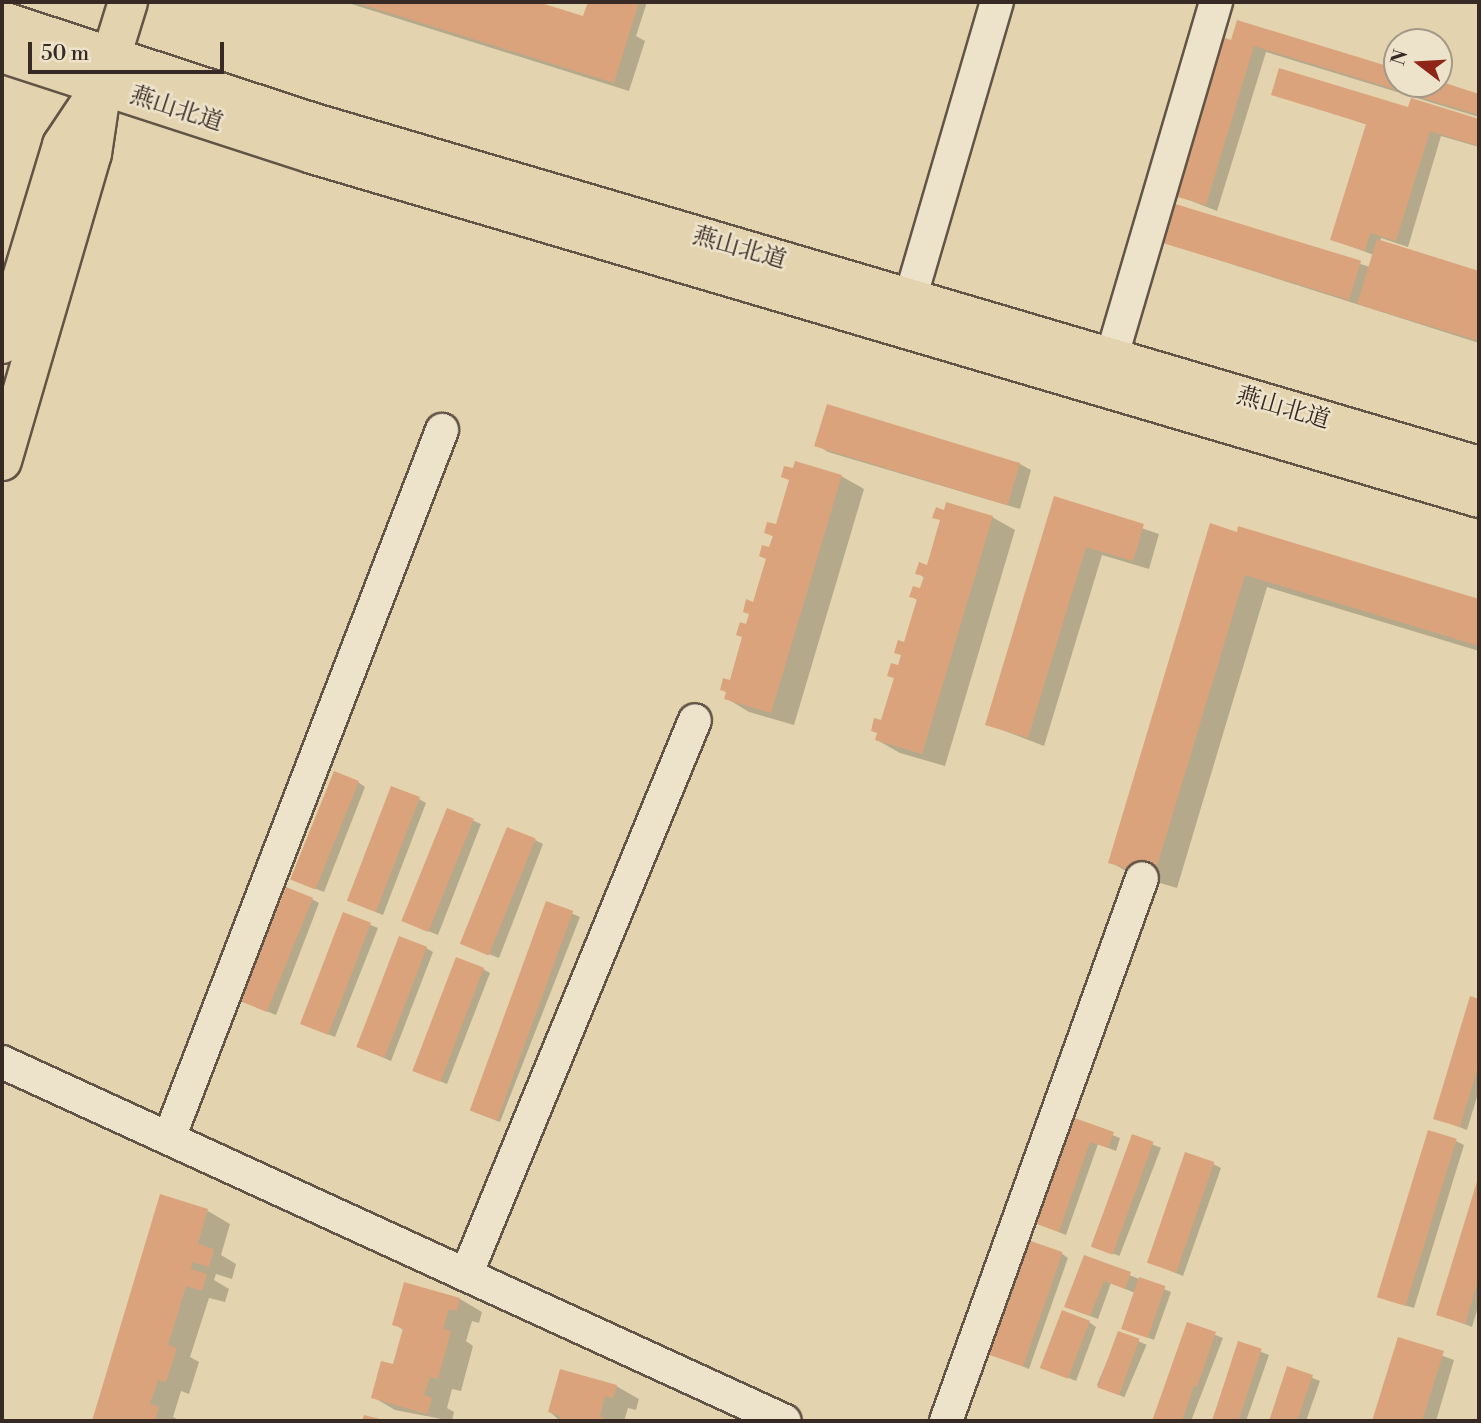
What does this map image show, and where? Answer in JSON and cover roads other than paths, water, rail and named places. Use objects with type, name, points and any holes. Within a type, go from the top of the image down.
[{"type":"main road","points":[[2,461],[92,154],[106,72],[128,2]]},
{"type":"main road","name":"燕山北道","points":[[2,21],[106,72],[312,154],[1479,498]]},
{"type":"main road","name":"燕山北道","points":[[2,53],[106,72],[321,125],[1479,466]]},
{"type":"main road","points":[[2,344],[62,145],[106,72]]},
{"type":"street","points":[[910,299],[997,2]]},
{"type":"street","points":[[1111,359],[1216,2]]},
{"type":"street","points":[[169,1138],[442,430]]},
{"type":"street","points":[[466,1275],[695,720]]},
{"type":"street","points":[[946,1421],[1142,878]]},
{"type":"street","points":[[2,1062],[785,1421]]}]
